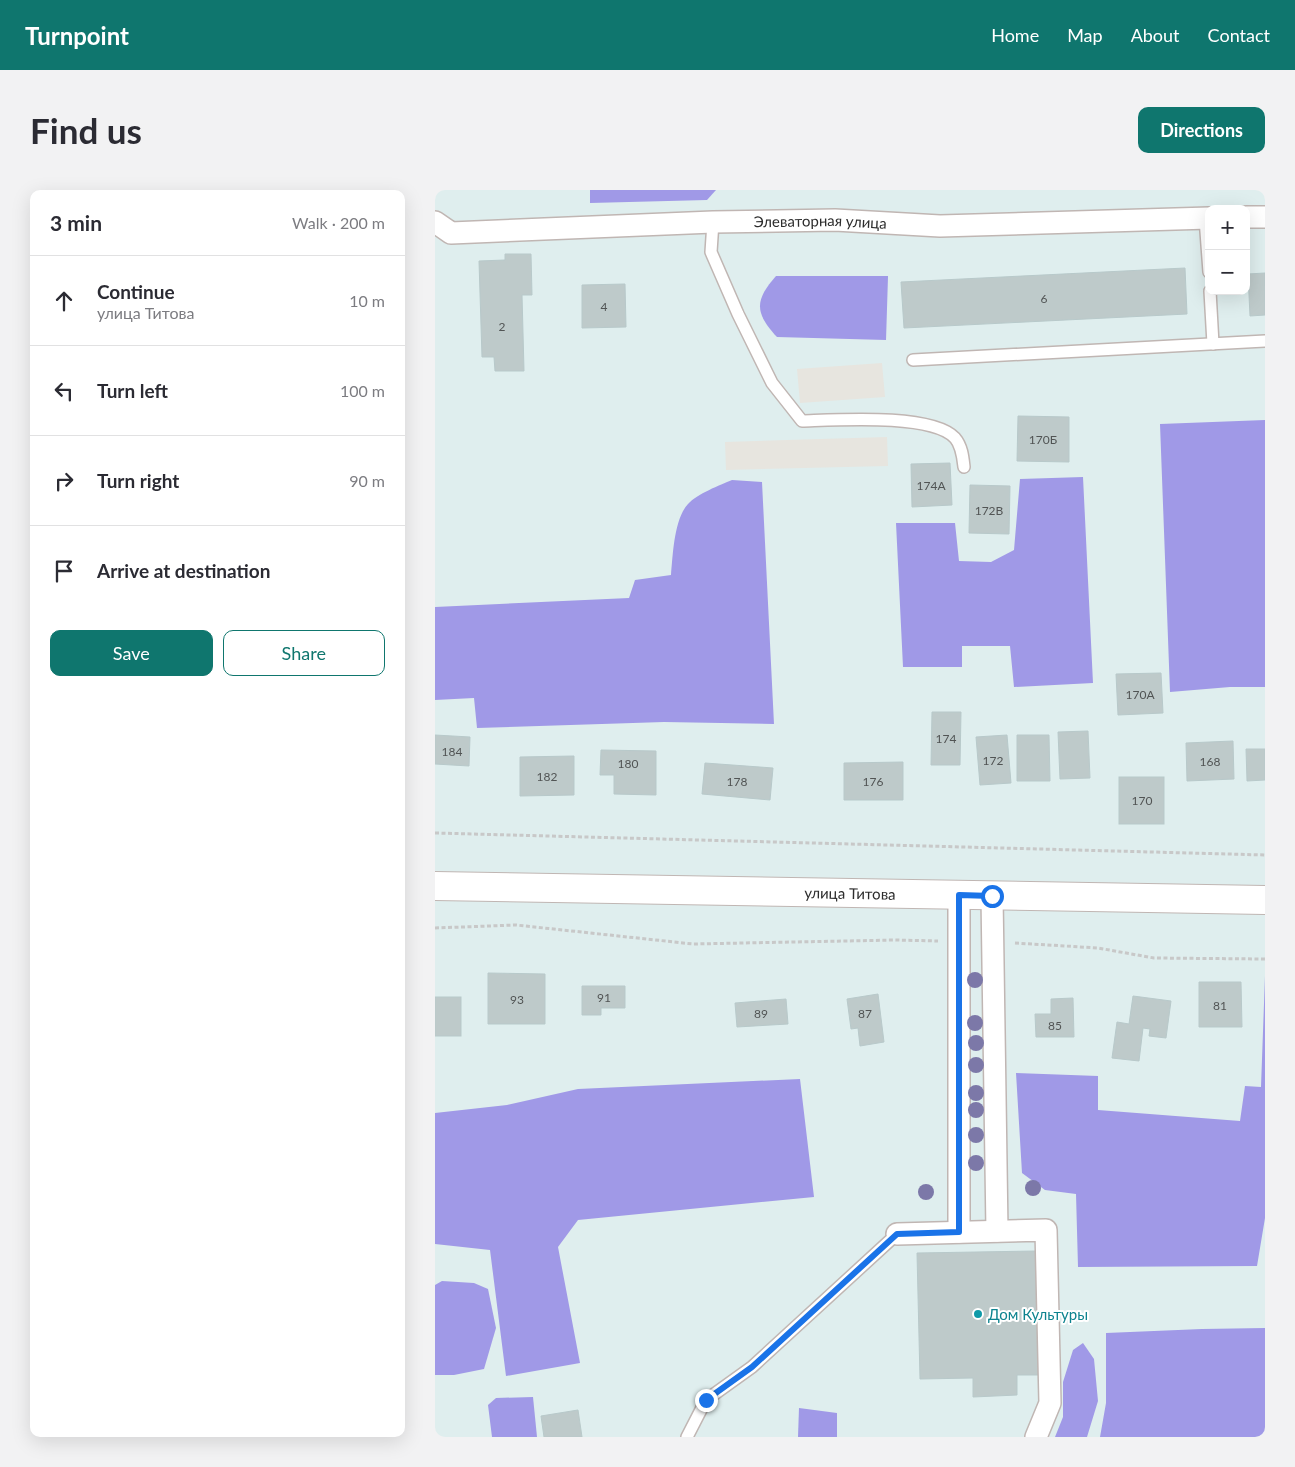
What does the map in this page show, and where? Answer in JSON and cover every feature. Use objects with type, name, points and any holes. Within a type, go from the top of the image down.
[{"type":"main road","name":"улица Титова","points":[[435,886],[1265,900]]},
{"type":"street","points":[[1250,217],[1265,217]]},
{"type":"street","name":"Элеваторная улица","points":[[435,222],[451,233],[713,222],[835,220],[940,226],[1205,218]]},
{"type":"street","points":[[959,895],[959,1232]]},
{"type":"street","points":[[992,896],[997,1231]]},
{"type":"street","points":[[897,1234],[1045,1230],[1050,1403],[1037,1437]]},
{"type":"lane","points":[[713,222],[711,252],[738,314],[772,384],[802,421],[877,419],[937,426],[955,438],[962,451],[964,467]]},
{"type":"lane","points":[[1210,295],[1213,344]]},
{"type":"lane","points":[[913,360],[1265,341]]},
{"type":"lane","points":[[687,1437],[706,1400],[752,1367],[897,1234]]},
{"type":"path","points":[[435,833],[1265,855]]},
{"type":"path","points":[[435,928],[516,926],[693,944],[895,940],[959,941]]},
{"type":"path","points":[[992,942],[1098,948],[1154,958],[1265,959]]},
{"type":"shaded area","points":[[590,190],[716,190],[707,200],[590,203]]},
{"type":"shaded area","points":[[776,276],[888,276],[886,340],[777,337],[764,321],[760,307],[764,293]]},
{"type":"shaded area","points":[[882,363],[885,397],[800,403],[797,369]]},
{"type":"shaded area","points":[[1265,420],[1265,687],[1230,687],[1170,692],[1160,424]]},
{"type":"shaded area","points":[[887,437],[888,466],[726,470],[725,442]]},
{"type":"shaded area","points":[[1083,477],[1093,683],[1014,687],[1010,646],[962,646],[962,667],[903,667],[896,523],[955,523],[959,561],[991,562],[1014,550],[1020,479]]},
{"type":"shaded area","points":[[732,480],[762,482],[774,724],[664,722],[477,728],[474,698],[435,700],[435,607],[629,598],[635,580],[671,575],[677,528],[683,511],[688,504],[703,493]]},
{"type":"shaded area","points":[[1265,976],[1265,1218],[1257,1266],[1078,1267],[1076,1194],[1045,1190],[1022,1173],[1016,1073],[1098,1076],[1098,1110],[1240,1121],[1245,1086],[1261,1087]]},
{"type":"shaded area","points":[[800,1079],[814,1197],[578,1220],[558,1247],[580,1363],[506,1376],[490,1250],[435,1244],[435,1113],[507,1105],[578,1089]]},
{"type":"shaded area","points":[[442,1281],[474,1283],[488,1289],[496,1328],[484,1369],[454,1375],[435,1375],[435,1285]]},
{"type":"shaded area","points":[[1265,1328],[1265,1437],[1100,1437],[1106,1403],[1106,1333]]},
{"type":"shaded area","points":[[1083,1343],[1094,1359],[1098,1401],[1087,1437],[1055,1437],[1063,1417],[1063,1382],[1073,1350]]},
{"type":"shaded area","points":[[533,1397],[537,1437],[492,1437],[488,1405],[496,1398]]},
{"type":"shaded area","points":[[799,1408],[837,1413],[837,1437],[798,1437]]},
{"type":"building","points":[[505,254],[531,254],[532,295],[522,295],[524,371],[495,371],[494,357],[482,357],[479,261],[505,260]]},
{"type":"building","points":[[1185,268],[1187,314],[904,328],[901,282]]},
{"type":"building","points":[[1265,273],[1265,315],[1250,316],[1250,274]]},
{"type":"building","points":[[625,284],[626,327],[582,328],[582,285]]},
{"type":"building","points":[[1018,416],[1069,417],[1069,462],[1017,461]]},
{"type":"building","points":[[950,463],[952,505],[912,507],[911,464]]},
{"type":"building","points":[[970,485],[1010,486],[1009,534],[969,533]]},
{"type":"building","points":[[1161,673],[1163,713],[1118,715],[1116,674]]},
{"type":"building","points":[[932,712],[961,712],[960,765],[931,765]]},
{"type":"building","points":[[1088,731],[1090,778],[1060,779],[1058,732]]},
{"type":"building","points":[[435,735],[470,737],[469,766],[435,764]]},
{"type":"building","points":[[1007,735],[1011,783],[980,785],[976,737]]},
{"type":"building","points":[[1017,735],[1049,735],[1050,781],[1017,781]]},
{"type":"building","points":[[1233,741],[1234,779],[1187,781],[1186,743]]},
{"type":"building","points":[[1246,749],[1265,749],[1265,780],[1247,781]]},
{"type":"building","points":[[601,750],[656,751],[656,795],[614,794],[614,775],[600,775]]},
{"type":"building","points":[[574,756],[574,795],[520,796],[520,757]]},
{"type":"building","points":[[903,762],[903,800],[844,800],[844,763]]},
{"type":"building","points":[[705,763],[773,768],[770,800],[702,794]]},
{"type":"building","points":[[1119,777],[1164,777],[1164,824],[1119,824]]},
{"type":"building","points":[[488,973],[545,974],[545,1024],[488,1024]]},
{"type":"building","points":[[1199,982],[1241,982],[1242,1027],[1199,1027]]},
{"type":"building","points":[[582,986],[625,986],[625,1008],[601,1008],[601,1015],[582,1015]]},
{"type":"building","points":[[878,994],[884,1042],[860,1046],[858,1028],[851,1029],[847,999]]},
{"type":"building","points":[[1133,996],[1171,1001],[1166,1038],[1149,1036],[1150,1029],[1143,1028],[1139,1061],[1112,1058],[1117,1022],[1129,1024]]},
{"type":"building","points":[[435,997],[461,997],[461,1036],[435,1036]]},
{"type":"building","points":[[1073,998],[1074,1037],[1036,1037],[1035,1014],[1051,1014],[1051,999]]},
{"type":"building","points":[[786,999],[788,1024],[737,1027],[735,1003]]},
{"type":"building","name":"Дом Культуры","points":[[1036,1251],[1039,1375],[1017,1375],[1017,1395],[973,1397],[973,1378],[920,1379],[917,1253]]},
{"type":"building","points":[[578,1410],[582,1437],[544,1437],[541,1416]]},
{"type":"place","name":"Дом Культуры","points":[[978,1314]]},
{"type":"route","points":[[706,1400],[752,1367],[897,1234],[959,1232],[959,895],[992,896]]}]
